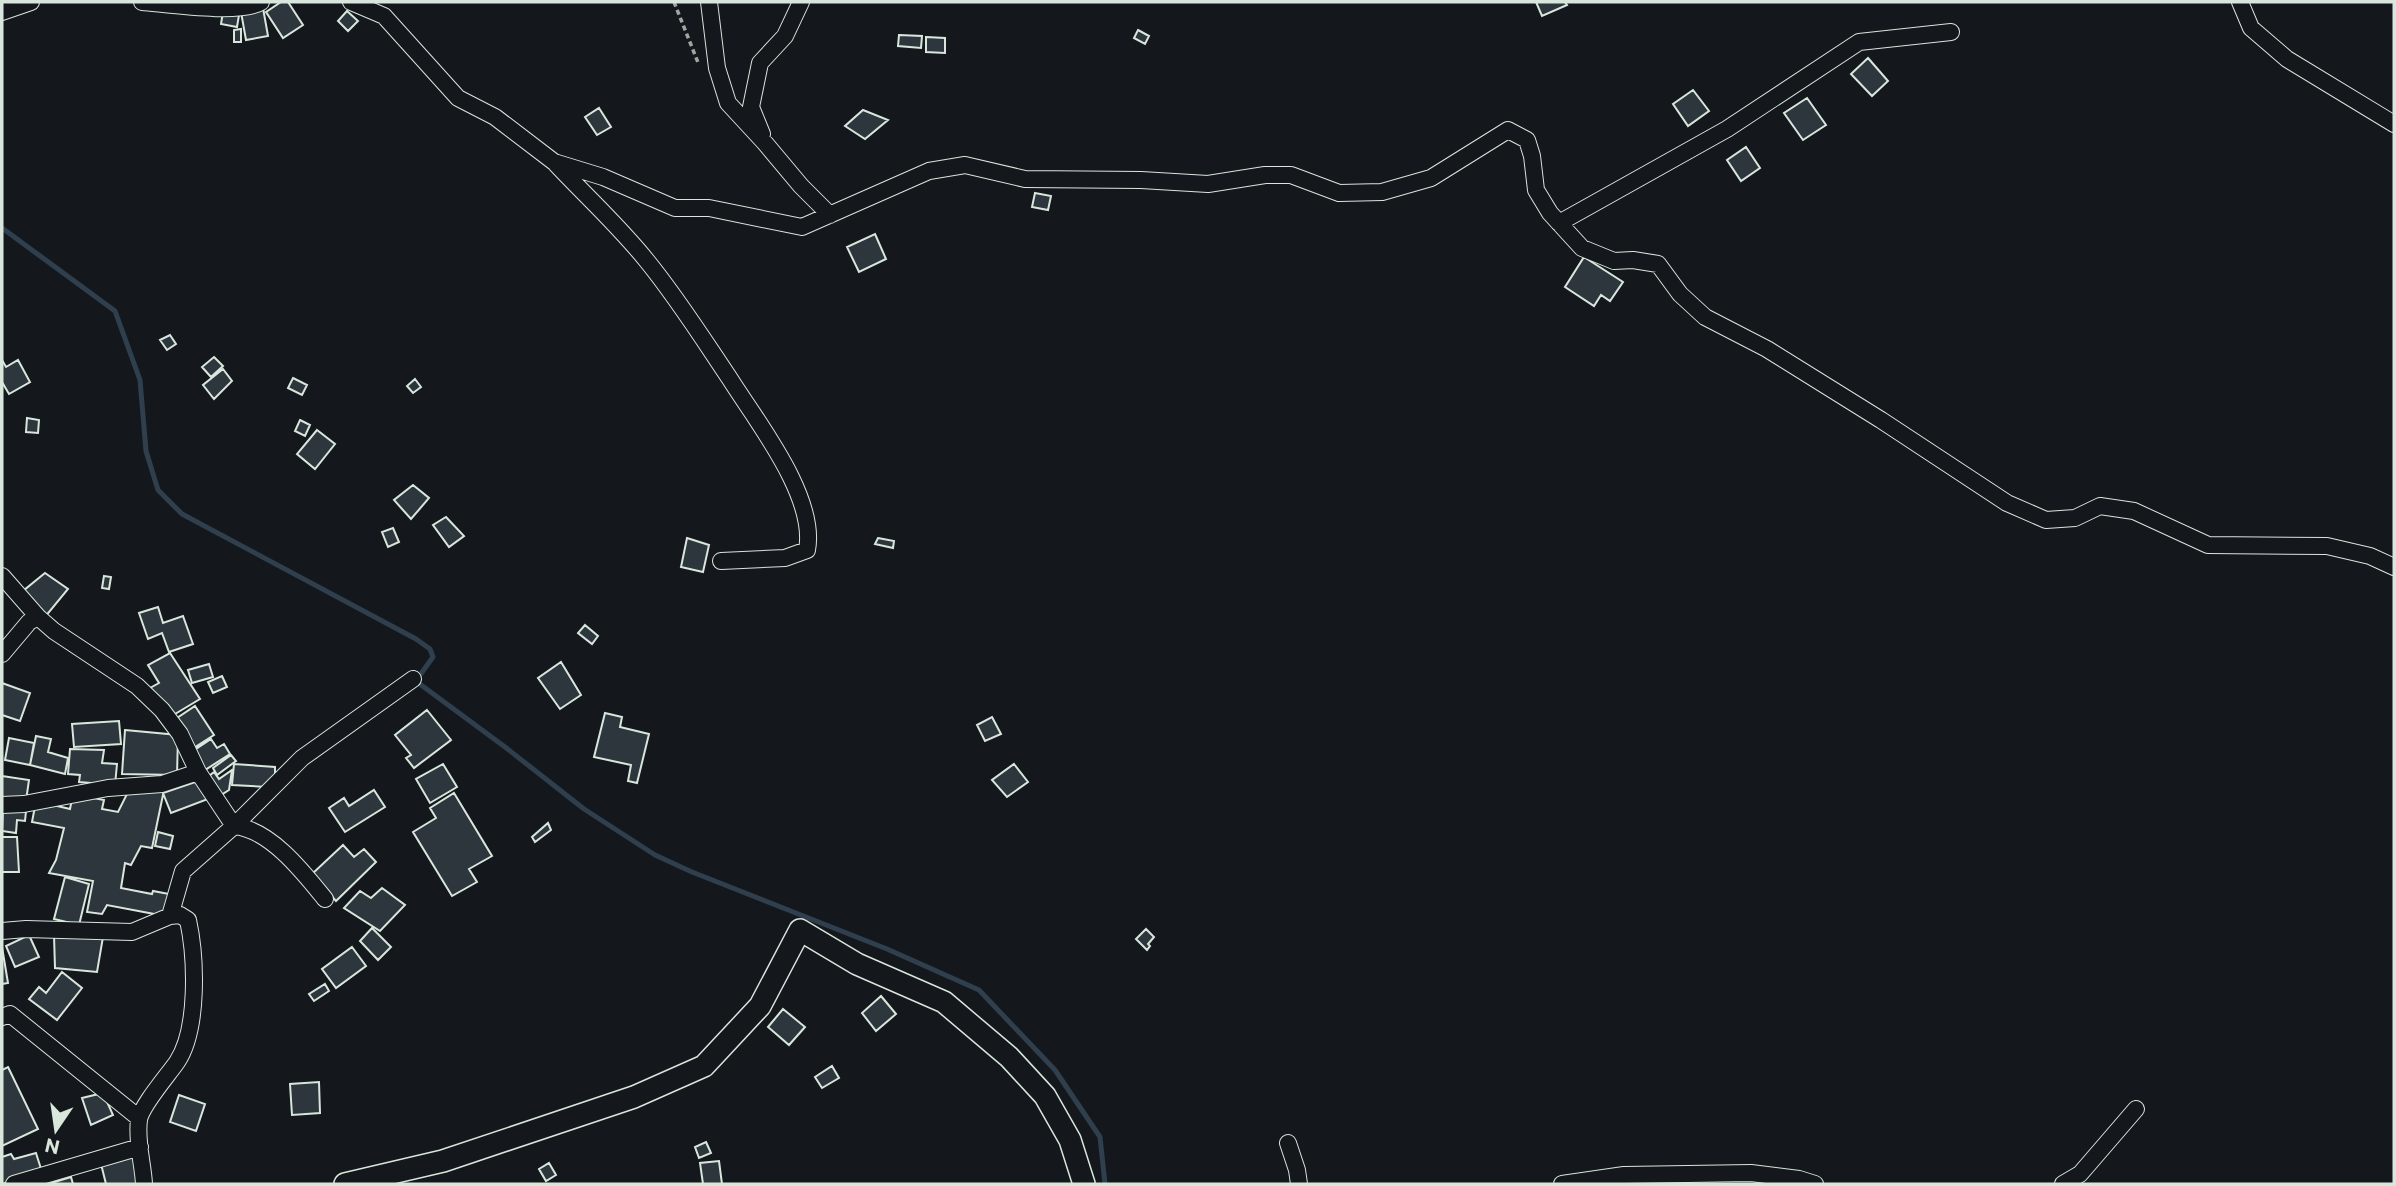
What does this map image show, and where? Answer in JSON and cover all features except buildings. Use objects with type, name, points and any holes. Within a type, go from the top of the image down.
[{"type":"street","points":[[2,12],[32,2]]},
{"type":"street","points":[[142,2],[223,8],[256,5],[261,2]]},
{"type":"street","points":[[352,2],[384,16],[458,98],[495,117],[554,162],[646,259],[690,316],[731,382],[770,437],[801,500],[809,540],[807,551],[785,558],[721,561]]},
{"type":"street","points":[[709,2],[717,68],[728,103],[800,186],[830,215]]},
{"type":"street","points":[[765,143],[751,107],[760,64],[785,36],[801,2]]},
{"type":"street","points":[[2240,2],[2251,29],[2287,59],[2394,124]]},
{"type":"street","points":[[1559,223],[1727,129],[1859,42],[1951,32]]},
{"type":"street","points":[[554,162],[603,177],[675,208],[709,208],[802,227],[929,171],[965,165],[1025,179],[1141,180],[1208,184],[1265,175],[1291,175],[1339,193],[1382,192],[1431,178],[1508,130],[1527,140],[1536,190],[1550,213],[1582,248],[1614,261],[1633,260],[1658,264],[1680,294],[1705,317],[1779,356],[2007,503],[2046,520],[2076,519],[2100,506],[2134,511],[2207,545],[2327,546],[2370,556],[2394,567]]},
{"type":"street","points":[[2,576],[37,617],[137,686],[162,710],[180,734],[198,772],[234,827]]},
{"type":"street","points":[[2,654],[29,622],[37,617]]},
{"type":"street","points":[[170,916],[183,871],[234,827],[302,758],[414,679]]},
{"type":"street","points":[[2,805],[24,804],[108,788],[162,784],[198,772]]},
{"type":"street","points":[[234,827],[246,827],[268,839],[302,871],[325,899]]},
{"type":"street","points":[[2,931],[26,929],[132,932],[170,916],[180,915],[188,920],[194,955],[190,1020],[179,1059],[139,1118],[144,1184]]},
{"type":"street","points":[[345,1184],[443,1161],[634,1097],[704,1066],[760,1006],[800,930],[857,964],[944,1002],[1009,1057],[1045,1096],[1070,1140],[1084,1184]]},
{"type":"street","points":[[2,1017],[10,1014],[139,1118]]},
{"type":"street","points":[[2063,1184],[2080,1174],[2136,1109]]},
{"type":"street","points":[[1288,1143],[1299,1184]]},
{"type":"street","points":[[14,1184],[140,1147]]},
{"type":"street","points":[[1562,1184],[1624,1175],[1751,1173],[1799,1178],[1815,1184]]},
{"type":"waterway","points":[[2,228],[115,311],[140,380],[146,451],[158,490],[182,514],[430,649],[433,657],[420,675],[413,679],[584,809],[655,855],[887,949],[979,990],[1055,1070],[1100,1137],[1105,1184]]}]
